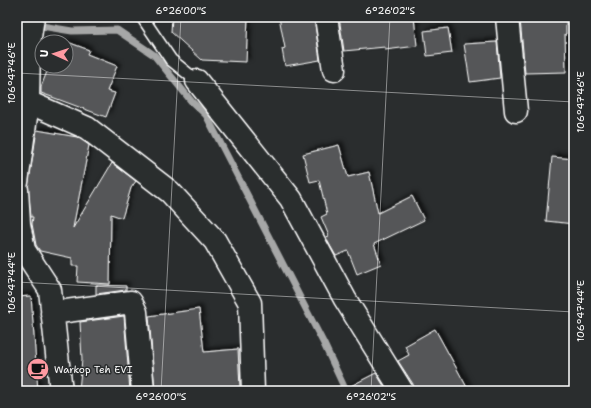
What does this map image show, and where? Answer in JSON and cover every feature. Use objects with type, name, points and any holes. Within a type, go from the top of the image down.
[{"type":"street","points":[[17,182],[28,102],[28,44],[33,17]]},
{"type":"street","points":[[326,17],[334,70]]},
{"type":"street","points":[[507,17],[516,110]]},
{"type":"street","points":[[197,81],[291,199],[345,299],[402,391]]},
{"type":"street","points":[[28,102],[87,128],[170,192],[215,241],[250,303],[254,379],[253,391]]},
{"type":"street","points":[[17,190],[18,224],[24,250],[50,290],[61,391]]},
{"type":"street","points":[[52,313],[131,302],[136,312],[143,391]]},
{"type":"lane","points":[[142,17],[171,60],[197,81]]},
{"type":"building","points":[[172,17],[248,17],[246,62],[202,60],[171,32]]},
{"type":"building","points":[[279,17],[314,17],[320,60],[285,66],[282,49],[285,48]]},
{"type":"building","points":[[339,17],[414,17],[417,46],[385,50],[385,47],[344,51]]},
{"type":"building","points":[[535,17],[566,17],[566,72],[525,73],[520,19]]},
{"type":"building","points":[[448,28],[452,53],[427,56],[424,31]]},
{"type":"building","points":[[497,42],[500,78],[470,82],[464,44]]},
{"type":"building","points":[[74,44],[89,50],[87,54],[117,66],[107,91],[115,93],[106,117],[41,93],[41,87],[46,74],[74,74]]},
{"type":"building","points":[[37,130],[77,137],[89,145],[73,228],[112,163],[136,181],[131,188],[122,218],[111,214],[110,284],[77,282],[78,266],[72,266],[72,258],[40,251],[36,245],[28,186]]},
{"type":"building","points":[[339,145],[348,177],[369,172],[378,213],[412,196],[424,220],[374,244],[381,264],[357,274],[348,251],[336,256],[328,242],[326,237],[329,236],[321,217],[327,214],[319,180],[310,182],[303,154]]},
{"type":"building","points":[[552,157],[574,159],[574,224],[546,221]]},
{"type":"building","points":[[96,285],[126,286],[126,290],[96,294]]},
{"type":"building","points":[[31,296],[38,391],[17,391],[17,297]]},
{"type":"building","points":[[199,309],[204,352],[238,349],[240,388],[191,391],[155,391],[149,316]]},
{"type":"building","points":[[124,316],[130,391],[79,391],[82,359],[80,322]]},
{"type":"building","points":[[435,329],[469,391],[414,391],[413,384],[398,361],[409,355],[405,346]]},
{"type":"building","points":[[376,373],[387,391],[341,391]]},
{"type":"waterway","points":[[17,22],[72,31],[117,30],[154,55],[192,102],[206,115],[324,344],[346,391]]},
{"type":"place","name":"Warkop Teh EVI","points":[[38,369]]}]
